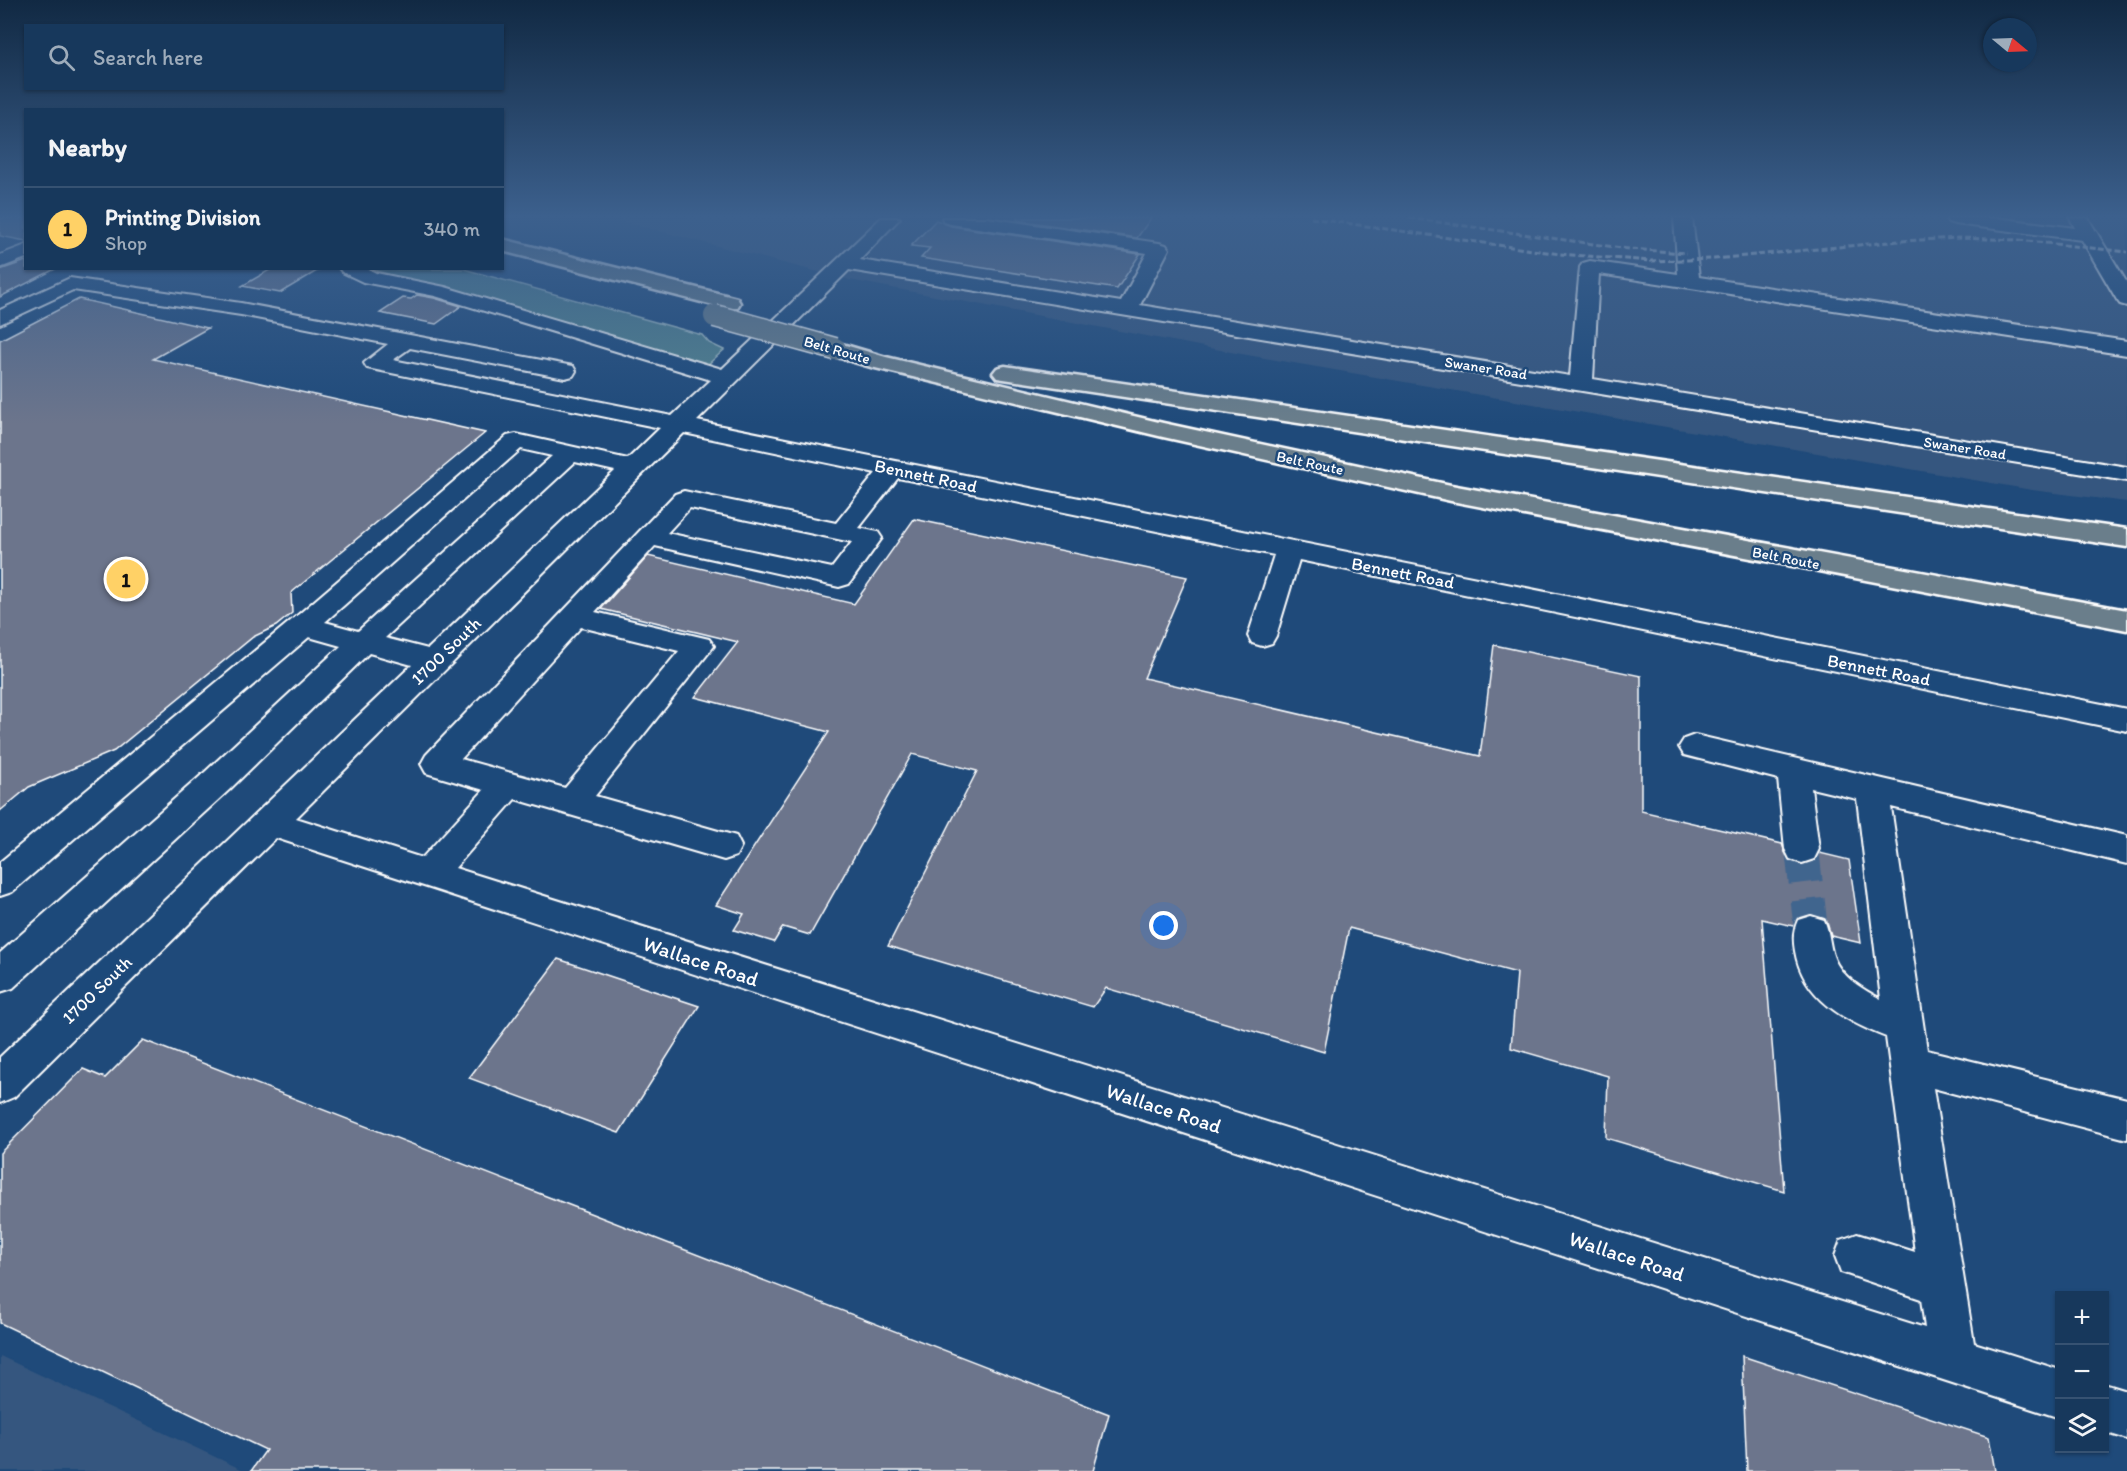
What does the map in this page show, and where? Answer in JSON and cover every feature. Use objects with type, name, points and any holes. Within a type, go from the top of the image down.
[{"type":"highway","name":"Belt Route","points":[[619,287],[722,310]]},
{"type":"highway","name":"Belt Route","points":[[643,287],[842,342],[980,387],[1241,448],[1451,493],[2127,620]]},
{"type":"highway","name":"Belt Route","points":[[842,342],[986,370],[1192,419],[1456,475],[2127,599]]},
{"type":"highway","points":[[986,370],[2127,538]]},
{"type":"highway","points":[[1815,563],[2127,638]]},
{"type":"street","points":[[0,318],[65,287]]},
{"type":"street","points":[[88,287],[241,309],[566,371]]},
{"type":"street","points":[[415,287],[438,291],[702,371],[729,376]]},
{"type":"street","name":"1700 South","points":[[0,1084],[821,287]]},
{"type":"street","name":"Swaner Road","points":[[990,287],[2127,474]]},
{"type":"street","points":[[1128,309],[1140,287]]},
{"type":"street","points":[[1581,384],[1588,287]]},
{"type":"street","points":[[1726,287],[2127,348]]},
{"type":"street","name":"Bennett Road","points":[[406,340],[375,363],[2127,720]]},
{"type":"street","points":[[0,882],[313,618],[516,441],[635,468]]},
{"type":"street","points":[[0,976],[217,782],[372,634],[570,453]]},
{"type":"street","points":[[842,532],[892,469]]},
{"type":"street","points":[[649,537],[839,578],[869,538],[684,499],[437,764],[724,846]]},
{"type":"street","points":[[1262,636],[1289,550]]},
{"type":"street","points":[[572,802],[699,646],[574,616]]},
{"type":"street","points":[[313,618],[444,653]]},
{"type":"street","points":[[1695,747],[2127,850]]},
{"type":"street","points":[[1793,771],[1802,849]]},
{"type":"street","points":[[428,874],[509,784]]},
{"type":"street","points":[[1872,790],[1940,1283],[1953,1360]]},
{"type":"street","name":"Wallace Road","points":[[269,823],[2055,1392]]},
{"type":"street","points":[[1811,931],[1816,962],[1827,980],[1907,1045],[2127,1119]]},
{"type":"street","points":[[1857,1256],[1940,1283]]},
{"type":"street","points":[[2109,1410],[2127,1415]]},
{"type":"shaded area","points":[[885,287],[2127,287],[2127,502],[2032,490],[1236,353]]},
{"type":"shaded area","points":[[0,1356],[245,1471],[0,1471]]},
{"type":"green space","points":[[432,287],[528,287],[702,335],[709,343],[724,350],[706,366]]},
{"type":"building","points":[[0,287],[20,287],[0,297]]},
{"type":"building","points":[[246,287],[291,287],[280,293]]},
{"type":"building","points":[[417,295],[461,306],[436,324],[380,313],[403,298],[411,299]]},
{"type":"building","points":[[79,299],[208,328],[153,359],[485,433],[291,593],[292,613],[276,626],[253,637],[114,751],[29,787],[0,811],[0,340]]},
{"type":"building","points":[[914,519],[1187,577],[1144,678],[1480,756],[1494,645],[1641,676],[1641,811],[1782,844],[1788,860],[1801,865],[1815,861],[1820,853],[1849,860],[1861,943],[1831,936],[1826,919],[1812,914],[1797,918],[1793,926],[1762,919],[1784,1191],[1606,1138],[1608,1076],[1511,1048],[1517,973],[1349,928],[1324,1052],[1106,988],[1093,1007],[888,946],[977,771],[912,754],[810,935],[783,927],[774,942],[734,930],[744,914],[716,905],[829,732],[695,697],[738,642],[601,609],[648,556],[854,604]]},
{"type":"building","points":[[558,959],[699,1006],[619,1133],[469,1078]]},
{"type":"building","points":[[143,1040],[1109,1414],[1093,1471],[251,1471],[266,1450],[0,1323],[0,1153],[83,1069],[105,1078]]},
{"type":"building","points":[[1742,1356],[1989,1437],[1995,1471],[1747,1471]]},
{"type":"tunnel","points":[[1802,849],[1811,931]]},
{"type":"place","name":"Printing Division","points":[[126,579]]}]
